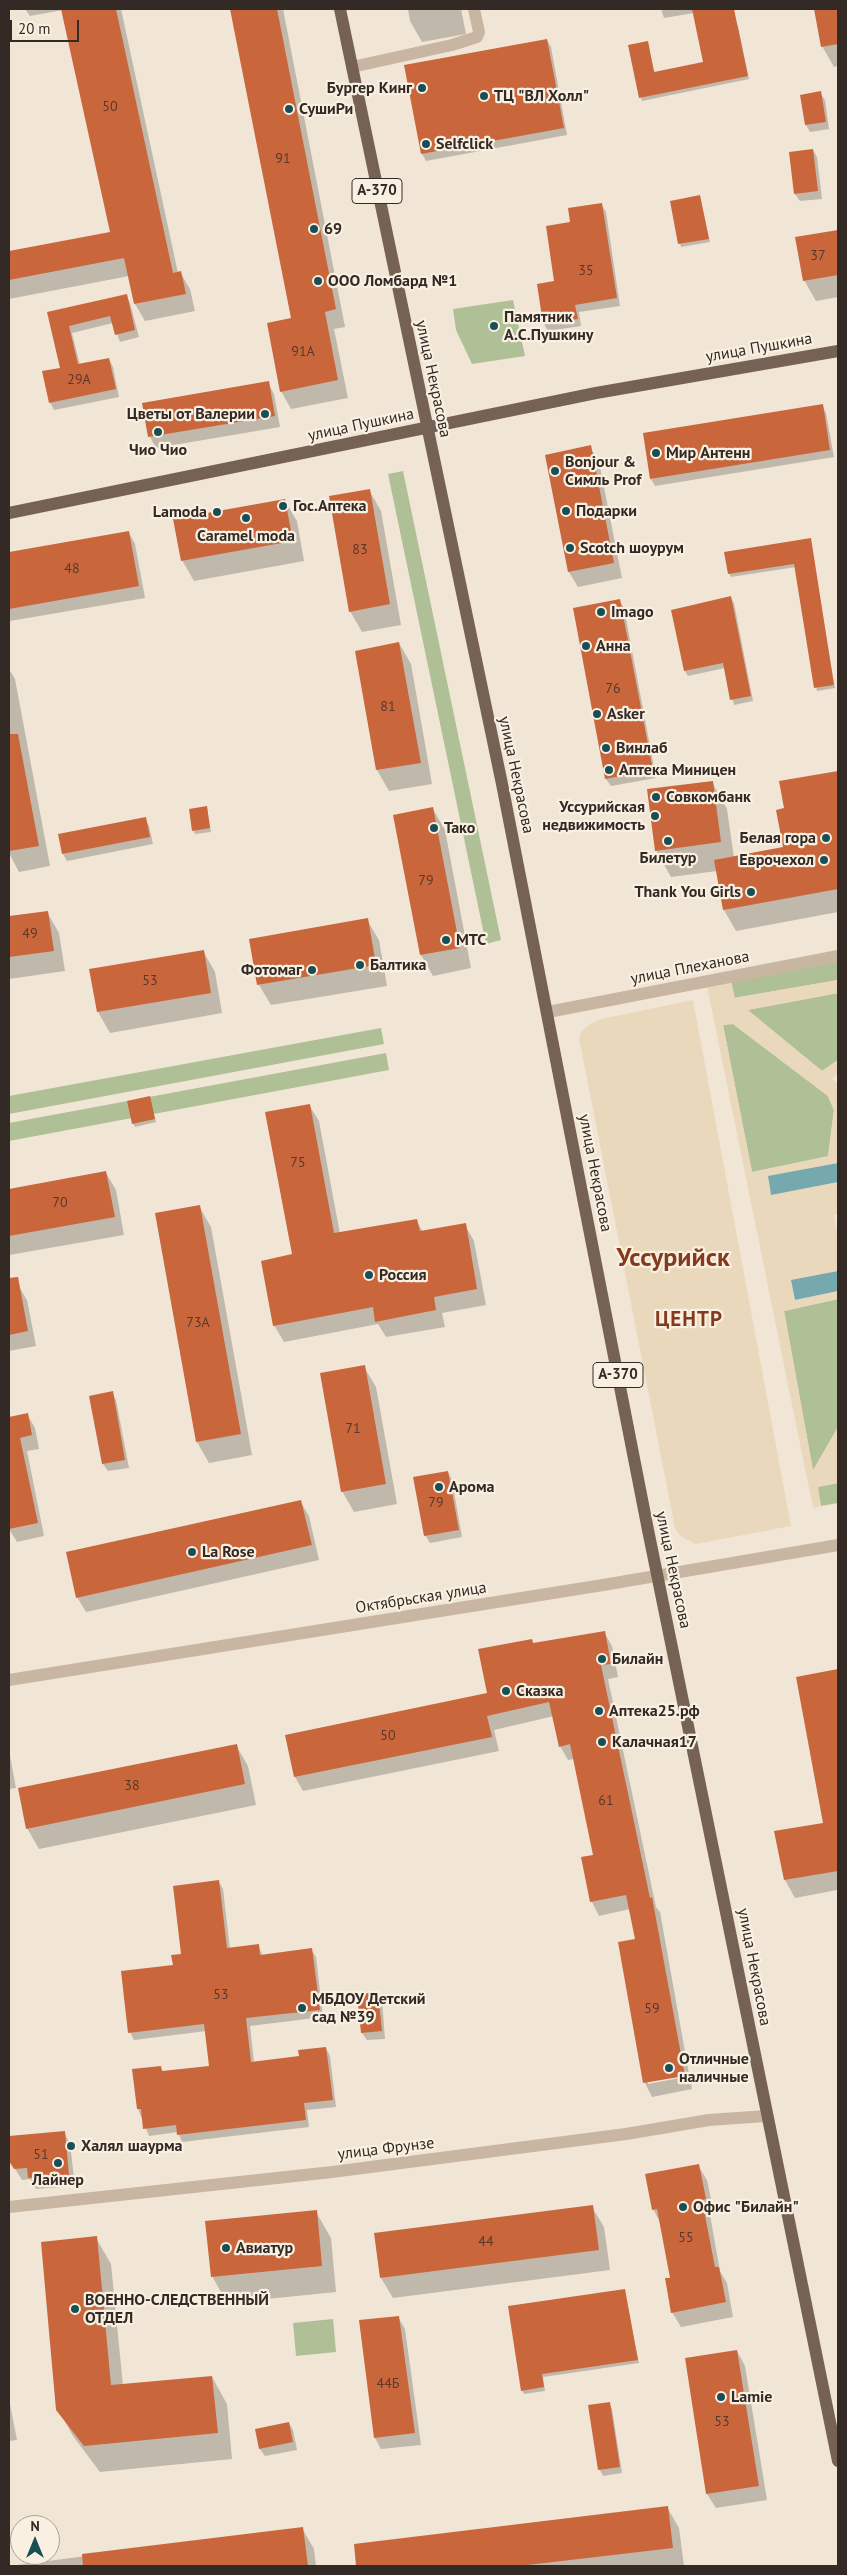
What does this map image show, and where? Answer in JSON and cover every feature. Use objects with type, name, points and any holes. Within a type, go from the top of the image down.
[{"type":"main road","name":"улица Некрасова","points":[[340,9],[548,1012],[766,2116],[838,2461]]},
{"type":"main road","name":"улица Пушкина","points":[[9,513],[596,393],[838,351]]},
{"type":"street","points":[[352,67],[452,45],[477,37],[479,32],[474,9]]},
{"type":"street","name":"улица Плеханова","points":[[548,1012],[838,956]]},
{"type":"street","name":"Октябрьская улица","points":[[9,1680],[658,1576],[838,1544]]},
{"type":"street","name":"улица Фрунзе","points":[[9,2207],[332,2172],[626,2134],[709,2120],[766,2116]]},
{"type":"green space","points":[[513,300],[525,356],[472,364],[456,330],[453,309]]},
{"type":"green space","points":[[403,471],[501,940],[486,944],[388,474]]},
{"type":"green space","points":[[838,962],[838,980],[734,998],[731,980]]},
{"type":"green space","points":[[838,993],[838,1060],[822,1071],[747,1010]]},
{"type":"green space","points":[[733,1024],[828,1096],[834,1110],[828,1157],[752,1172],[723,1025]]},
{"type":"green space","points":[[381,1028],[384,1044],[9,1114],[9,1096]]},
{"type":"green space","points":[[386,1053],[389,1070],[9,1141],[9,1123]]},
{"type":"green space","points":[[838,1299],[838,1427],[813,1471],[784,1311]]},
{"type":"green space","points":[[838,1483],[838,1503],[821,1506],[817,1487]]},
{"type":"green space","points":[[333,2319],[336,2352],[296,2356],[293,2323]]},
{"type":"shaded area","points":[[731,980],[735,998],[838,980],[838,993],[748,1010],[822,1071],[838,1060],[838,1074],[832,1079],[838,1084],[838,1163],[768,1177],[771,1195],[838,1182],[838,1214],[834,1215],[838,1237],[838,1271],[791,1281],[795,1300],[838,1291],[838,1299],[784,1311],[813,1470],[838,1427],[838,1483],[818,1487],[821,1506],[813,1508],[707,986]],"holes":[[[733,1024],[828,1096],[834,1110],[828,1156],[752,1172],[723,1025]]]},
{"type":"shaded area","points":[[693,1000],[791,1526],[696,1544],[680,1536],[675,1528],[579,1038],[582,1031],[590,1024],[601,1019]]},
{"type":"water","points":[[838,1163],[838,1182],[771,1195],[768,1176]]},
{"type":"water","points":[[838,1271],[838,1291],[795,1300],[791,1280]]},
{"type":"building","points":[[61,9],[116,9],[173,273],[181,271],[186,294],[134,304],[124,258],[9,280],[9,251],[110,232]]},
{"type":"building","points":[[230,9],[277,9],[336,309],[325,312],[338,380],[280,392],[267,323],[291,318]]},
{"type":"building","points":[[692,9],[734,9],[748,76],[639,98],[628,45],[648,41],[654,72],[703,62]]},
{"type":"building","points":[[814,9],[838,9],[838,44],[821,47]]},
{"type":"building","name":"ТЦ \"ВЛ Холл\"","points":[[547,39],[564,128],[421,154],[404,65]]},
{"type":"building","points":[[821,91],[826,122],[805,125],[800,95]]},
{"type":"building","points":[[813,149],[818,191],[794,194],[789,152]]},
{"type":"building","points":[[700,195],[709,239],[678,244],[670,201]]},
{"type":"building","points":[[602,203],[617,298],[575,305],[578,319],[543,324],[537,284],[554,281],[546,226],[570,222],[568,208]]},
{"type":"building","points":[[838,230],[838,275],[803,281],[795,237]]},
{"type":"building","points":[[127,294],[135,330],[115,335],[110,316],[69,326],[78,364],[109,358],[116,389],[49,403],[42,371],[60,368],[47,312]]},
{"type":"building","points":[[269,381],[275,416],[148,437],[142,403]]},
{"type":"building","points":[[823,404],[830,450],[650,479],[643,433]]},
{"type":"building","points":[[591,445],[614,563],[568,572],[545,455]]},
{"type":"building","points":[[370,489],[390,604],[349,612],[329,496]]},
{"type":"building","points":[[285,499],[293,541],[181,561],[173,519]]},
{"type":"building","points":[[129,531],[139,586],[9,609],[9,552]]},
{"type":"building","points":[[811,538],[834,685],[814,688],[794,564],[728,574],[724,552]]},
{"type":"building","points":[[731,596],[751,696],[730,700],[723,663],[684,671],[671,610]]},
{"type":"building","points":[[620,599],[653,770],[605,779],[573,608]]},
{"type":"building","points":[[399,642],[421,763],[376,770],[355,651]]},
{"type":"building","points":[[9,734],[18,734],[39,846],[9,851]]},
{"type":"building","name":"Белая гора","points":[[838,771],[838,889],[723,910],[714,860],[783,847],[776,810],[784,808],[779,781]]},
{"type":"building","points":[[713,781],[721,842],[655,851],[647,789]]},
{"type":"building","points":[[207,806],[210,828],[192,831],[189,809]]},
{"type":"building","points":[[433,807],[460,948],[420,955],[393,815]]},
{"type":"building","points":[[146,817],[150,837],[62,854],[58,834]]},
{"type":"building","points":[[48,911],[54,951],[9,957],[9,916]]},
{"type":"building","points":[[368,918],[376,965],[257,985],[249,939]]},
{"type":"building","points":[[204,950],[211,993],[97,1012],[89,969]]},
{"type":"building","points":[[150,1096],[155,1119],[132,1124],[127,1101]]},
{"type":"building","name":"Россия","points":[[310,1104],[334,1233],[417,1219],[420,1231],[466,1223],[477,1289],[434,1297],[436,1310],[375,1322],[373,1307],[273,1326],[261,1261],[292,1254],[265,1112]]},
{"type":"building","points":[[106,1171],[115,1217],[9,1236],[9,1189]]},
{"type":"building","points":[[200,1205],[241,1434],[196,1442],[155,1213]]},
{"type":"building","points":[[18,1277],[28,1331],[9,1335],[9,1278]]},
{"type":"building","points":[[365,1365],[386,1484],[341,1492],[320,1373]]},
{"type":"building","points":[[113,1391],[125,1460],[102,1464],[89,1396]]},
{"type":"building","points":[[28,1413],[32,1435],[20,1438],[38,1523],[9,1529],[9,1417]]},
{"type":"building","points":[[448,1471],[459,1530],[424,1536],[413,1477]]},
{"type":"building","points":[[301,1500],[312,1545],[76,1598],[66,1552]]},
{"type":"building","points":[[605,1631],[611,1664],[601,1665],[650,1898],[652,1897],[685,2076],[643,2083],[618,1942],[635,1939],[626,1895],[590,1902],[581,1857],[593,1855],[570,1744],[559,1747],[549,1702],[487,1716],[492,1737],[294,1777],[285,1735],[487,1693],[478,1649],[532,1639],[533,1643]]},
{"type":"building","points":[[838,1669],[838,1871],[784,1880],[774,1831],[823,1823],[796,1677]]},
{"type":"building","points":[[237,1744],[245,1784],[26,1829],[18,1788]]},
{"type":"building","points":[[219,1880],[227,1948],[259,1944],[260,1955],[312,1948],[320,2010],[246,2018],[251,2062],[299,2056],[298,2050],[326,2047],[333,2100],[304,2103],[306,2120],[177,2135],[176,2125],[143,2129],[141,2109],[137,2109],[132,2069],[161,2066],[162,2071],[209,2066],[204,2024],[128,2033],[121,1971],[173,1965],[171,1955],[181,1954],[173,1886]]},
{"type":"building","points":[[378,1992],[382,2031],[361,2033],[357,1994]]},
{"type":"building","points":[[65,2131],[69,2175],[28,2178],[27,2168],[14,2169],[9,2161],[9,2136]]},
{"type":"building","points":[[699,2164],[706,2199],[702,2200],[715,2267],[719,2267],[726,2302],[671,2313],[665,2278],[670,2278],[657,2209],[652,2210],[645,2174]]},
{"type":"building","points":[[593,2205],[599,2250],[380,2278],[374,2233]]},
{"type":"building","points":[[317,2210],[322,2266],[211,2277],[205,2221]]},
{"type":"building","name":"ВОЕННО-СЛЕДСТВЕННЫЙ ОТДЕЛ","points":[[97,2236],[111,2385],[212,2376],[218,2433],[84,2446],[56,2410],[41,2242]]},
{"type":"building","points":[[625,2289],[638,2360],[542,2374],[544,2387],[521,2391],[508,2306]]},
{"type":"building","points":[[399,2316],[415,2433],[374,2438],[359,2320]]},
{"type":"building","points":[[737,2350],[759,2486],[706,2494],[685,2358]]},
{"type":"building","points":[[610,2402],[620,2467],[598,2470],[588,2405]]},
{"type":"building","points":[[289,2422],[293,2442],[259,2449],[255,2429]]},
{"type":"building","points":[[668,2506],[673,2548],[519,2566],[356,2566],[354,2544]]},
{"type":"building","points":[[303,2527],[308,2566],[83,2566],[82,2554]]},
{"type":"place","name":"Бургер Кинг","points":[[422,88]]},
{"type":"place","name":"ТЦ \"ВЛ Холл\"","points":[[484,96]]},
{"type":"place","name":"СушиРи","points":[[289,109]]},
{"type":"place","name":"Selfclick","points":[[426,144]]},
{"type":"place","name":"69","points":[[314,229]]},
{"type":"place","name":"ООО Ломбард №1","points":[[318,281]]},
{"type":"place","name":"Памятник А.С.Пушкину","points":[[494,326]]},
{"type":"place","name":"Цветы от Валерии","points":[[265,414]]},
{"type":"place","name":"Чио Чио","points":[[158,432]]},
{"type":"place","name":"Мир Антенн","points":[[656,453]]},
{"type":"place","name":"Bonjour & Симль Prof","points":[[555,471]]},
{"type":"place","name":"Гос.Аптека","points":[[283,506]]},
{"type":"place","name":"Подарки","points":[[566,511]]},
{"type":"place","name":"Lamoda","points":[[217,512]]},
{"type":"place","name":"Caramel moda","points":[[246,518]]},
{"type":"place","name":"Scotch шоурум","points":[[570,548]]},
{"type":"place","name":"Imago","points":[[601,612]]},
{"type":"place","name":"Анна","points":[[586,646]]},
{"type":"place","name":"Asker","points":[[597,714]]},
{"type":"place","name":"Винлаб","points":[[606,748]]},
{"type":"place","name":"Аптека Миницен","points":[[609,770]]},
{"type":"place","name":"Совкомбанк","points":[[656,797]]},
{"type":"place","name":"Уссурийская недвижимость","points":[[655,816]]},
{"type":"place","name":"Тако","points":[[434,828]]},
{"type":"place","name":"Белая гора","points":[[826,838]]},
{"type":"place","name":"Билетур","points":[[668,841]]},
{"type":"place","name":"Еврочехол","points":[[824,860]]},
{"type":"place","name":"Thank You Girls","points":[[751,892]]},
{"type":"place","name":"МТС","points":[[446,940]]},
{"type":"place","name":"Балтика","points":[[360,965]]},
{"type":"place","name":"Фотомаг","points":[[312,970]]},
{"type":"place","name":"Россия","points":[[369,1275]]},
{"type":"place","name":"Арома","points":[[439,1487]]},
{"type":"place","name":"La Rose","points":[[192,1552]]},
{"type":"place","name":"Билайн","points":[[602,1659]]},
{"type":"place","name":"Сказка","points":[[506,1691]]},
{"type":"place","name":"Аптека25.рф","points":[[599,1711]]},
{"type":"place","name":"Калачная17","points":[[602,1742]]},
{"type":"place","name":"МБДОУ Детский сад №39","points":[[302,2008]]},
{"type":"place","name":"Отличные наличные","points":[[669,2068]]},
{"type":"place","name":"Халял шаурма","points":[[71,2146]]},
{"type":"place","name":"Лайнер","points":[[58,2163]]},
{"type":"place","name":"Офис \"Билайн\"","points":[[683,2207]]},
{"type":"place","name":"Авиатур","points":[[226,2248]]},
{"type":"place","name":"ВОЕННО-СЛЕДСТВЕННЫЙ ОТДЕЛ","points":[[75,2309]]},
{"type":"place","name":"Lamie","points":[[721,2397]]},
{"type":"district","name":"Уссурийск","points":[[673,1259]]},
{"type":"district","name":"ЦЕНТР","points":[[689,1320]]}]
